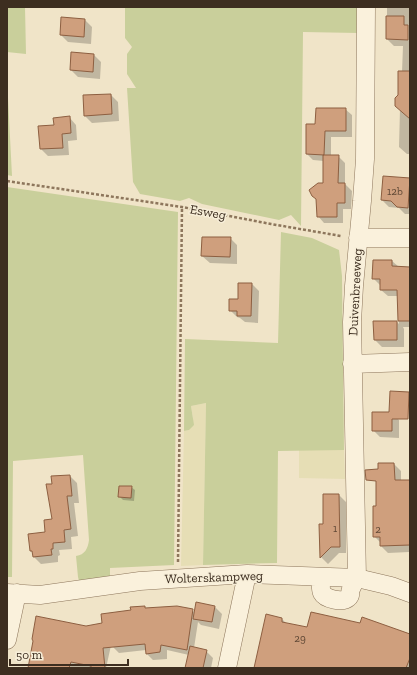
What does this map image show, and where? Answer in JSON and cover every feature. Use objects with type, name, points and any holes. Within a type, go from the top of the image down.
[{"type":"street","name":"Duivenbreeweg","points":[[357,578],[352,322],[365,159],[366,7]]},
{"type":"street","points":[[358,238],[410,238]]},
{"type":"street","points":[[352,364],[410,362]]},
{"type":"street","points":[[227,668],[247,574]]},
{"type":"street","name":"Wolterskampweg","points":[[12,593],[40,595],[140,581],[247,574],[357,578],[391,586],[410,593]]},
{"type":"street","points":[[7,640],[12,593]]},
{"type":"path","name":"Esweg","points":[[7,181],[182,207],[337,236],[358,238]]},
{"type":"path","points":[[178,566],[182,207]]},
{"type":"shaded area","points":[[206,403],[203,565],[181,566],[184,431],[189,430],[193,418],[191,406]]},
{"type":"shaded area","points":[[299,450],[344,450],[345,479],[299,478]]},
{"type":"green space","points":[[7,7],[25,7],[26,54],[7,52]]},
{"type":"green space","points":[[125,7],[358,7],[358,33],[303,32],[301,226],[291,215],[279,220],[202,204],[189,198],[180,201],[140,194],[133,182],[127,88],[136,88],[127,74],[127,54],[132,47],[125,38]]},
{"type":"green space","points":[[7,78],[12,176],[7,175]]},
{"type":"green space","points":[[7,187],[178,212],[174,565],[110,568],[110,580],[79,581],[76,556],[86,551],[89,540],[83,455],[13,461],[12,577],[7,577]]},
{"type":"green space","points":[[281,232],[312,238],[339,250],[342,276],[344,450],[278,451],[277,563],[203,565],[206,403],[191,406],[194,425],[189,430],[184,431],[185,339],[278,343]]},
{"type":"building","points":[[386,16],[404,16],[404,25],[408,25],[408,40],[386,39]]},
{"type":"building","points":[[61,17],[85,19],[84,37],[60,35]]},
{"type":"building","points":[[71,52],[94,54],[93,72],[70,70]]},
{"type":"building","points":[[398,71],[410,71],[410,119],[395,106],[395,98],[398,95]]},
{"type":"building","points":[[111,94],[112,114],[84,116],[83,95]]},
{"type":"building","points":[[316,108],[346,108],[346,131],[325,131],[324,155],[306,154],[306,124],[315,124]]},
{"type":"building","points":[[70,116],[71,133],[62,134],[63,148],[40,149],[38,126],[54,125],[53,118]]},
{"type":"building","points":[[323,155],[339,155],[338,183],[345,183],[345,203],[337,203],[337,217],[317,217],[316,199],[312,196],[309,190],[318,183],[323,183]]},
{"type":"building","points":[[383,176],[410,178],[408,208],[397,207],[391,201],[381,200]]},
{"type":"building","points":[[202,237],[231,237],[230,257],[201,256]]},
{"type":"building","points":[[373,260],[392,260],[392,266],[410,267],[410,321],[398,321],[397,290],[380,290],[380,279],[372,279]]},
{"type":"building","points":[[238,283],[252,283],[251,316],[237,316],[237,311],[229,311],[229,299],[238,299]]},
{"type":"building","points":[[373,321],[397,321],[397,340],[374,340]]},
{"type":"building","points":[[390,391],[409,392],[408,419],[392,419],[392,431],[372,431],[372,412],[389,412]]},
{"type":"building","points":[[378,463],[394,463],[395,480],[410,480],[410,545],[380,546],[380,537],[373,537],[373,506],[376,506],[376,481],[366,480],[365,470],[378,469]]},
{"type":"building","points":[[70,475],[72,496],[67,496],[71,529],[64,530],[65,542],[53,543],[53,549],[51,549],[52,555],[33,557],[32,551],[30,551],[28,534],[45,532],[44,520],[52,519],[46,484],[52,484],[51,476]]},
{"type":"building","points":[[119,486],[132,486],[131,498],[118,497]]},
{"type":"building","points":[[323,494],[339,494],[340,547],[331,547],[320,558],[319,524],[323,524]]},
{"type":"building","points":[[196,602],[215,606],[212,622],[193,619]]},
{"type":"building","points":[[145,606],[145,608],[177,606],[193,609],[187,650],[161,645],[160,652],[146,654],[145,644],[103,648],[105,668],[91,668],[91,666],[71,662],[69,668],[28,668],[36,616],[86,626],[102,623],[101,614],[131,610],[130,607]]},
{"type":"building","points":[[311,612],[360,623],[362,617],[410,634],[410,658],[406,668],[254,668],[266,614],[282,618],[282,622],[307,627]]},
{"type":"building","points":[[190,646],[207,650],[203,668],[185,668]]}]
